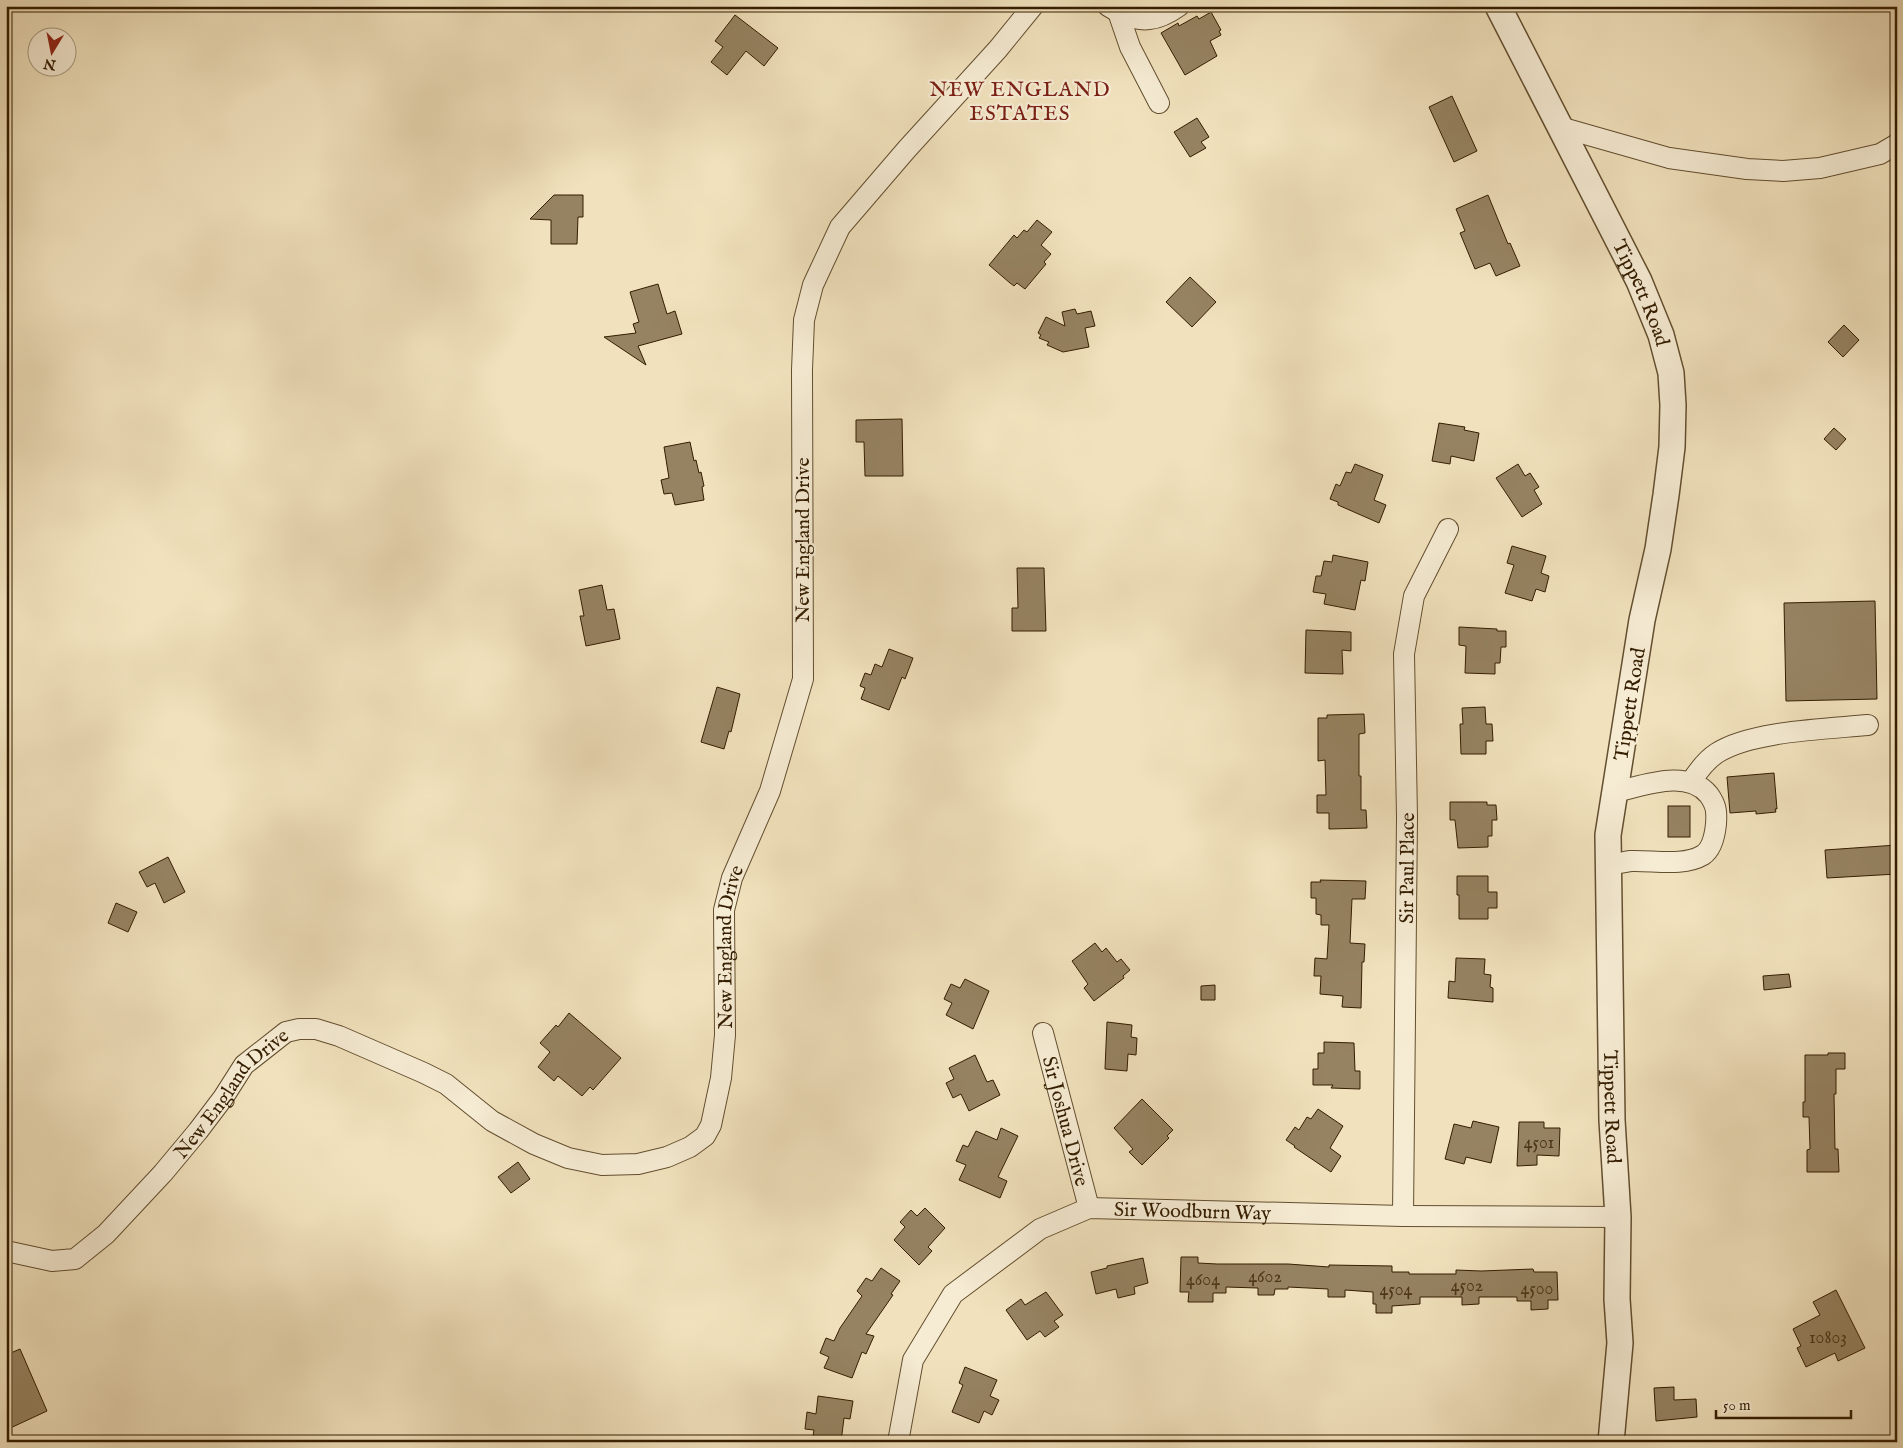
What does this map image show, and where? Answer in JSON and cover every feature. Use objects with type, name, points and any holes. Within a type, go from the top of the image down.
[{"type":"street","name":"New England Drive","points":[[6,1251],[52,1261],[75,1259],[106,1234],[162,1173],[198,1131],[244,1066],[286,1032],[299,1029],[316,1029],[339,1036],[424,1073],[446,1084],[492,1121],[534,1144],[568,1158],[602,1165],[638,1164],[667,1157],[690,1147],[705,1136],[711,1125],[721,1078],[725,1016],[724,910],[732,878],[770,791],[803,679],[802,370],[804,320],[813,285],[828,250],[845,220],[998,49],[1033,6]]},
{"type":"street","points":[[1113,9],[1128,17],[1149,20],[1163,17],[1178,6]]},
{"type":"street","name":"Tippett Road","points":[[1498,6],[1639,281],[1661,335],[1671,373],[1673,405],[1672,447],[1666,495],[1658,549],[1642,620],[1608,835],[1612,1120],[1618,1217],[1617,1299],[1620,1342],[1611,1442]]},
{"type":"street","points":[[1113,9],[1159,103]]},
{"type":"street","points":[[1560,127],[1669,158],[1747,169],[1783,171],[1820,168],[1880,154],[1897,144]]},
{"type":"street","name":"Sir Paul Place","points":[[1403,1216],[1407,817],[1404,654],[1414,596],[1448,529]]},
{"type":"street","points":[[1691,782],[1700,768],[1726,748],[1761,737],[1868,725]]},
{"type":"street","points":[[1608,865],[1631,861],[1689,860],[1704,854],[1713,841],[1715,833],[1716,805],[1703,788],[1691,782],[1672,780],[1615,792]]},
{"type":"street","name":"Sir Joshua Drive","points":[[1044,1033],[1089,1208]]},
{"type":"street","name":"Sir Woodburn Way","points":[[898,1442],[913,1360],[953,1294],[1040,1229],[1089,1208],[1403,1216],[1618,1217]]},
{"type":"building","points":[[1211,12],[1221,30],[1219,31],[1221,35],[1210,41],[1217,56],[1185,75],[1161,33],[1178,23],[1179,26],[1197,16],[1199,19]]},
{"type":"building","points":[[735,15],[778,48],[764,66],[746,51],[727,75],[711,62],[723,47],[715,41]]},
{"type":"building","points":[[1452,96],[1477,151],[1454,162],[1429,107]]},
{"type":"building","points":[[1197,118],[1209,137],[1201,142],[1206,148],[1190,157],[1174,132]]},
{"type":"building","points":[[554,195],[583,195],[583,217],[578,217],[577,244],[551,244],[551,220],[530,219]]},
{"type":"building","points":[[1488,195],[1508,244],[1510,243],[1520,266],[1496,276],[1490,263],[1475,269],[1460,233],[1465,231],[1456,209]]},
{"type":"building","points":[[1037,220],[1052,232],[1041,245],[1051,254],[1044,262],[1046,264],[1025,289],[1017,283],[1014,286],[989,265],[1014,235],[1017,238],[1024,230],[1027,232]]},
{"type":"building","points":[[1190,277],[1216,302],[1192,327],[1166,302]]},
{"type":"building","points":[[658,284],[667,314],[675,311],[682,334],[638,346],[646,365],[604,337],[636,333],[633,324],[639,322],[630,292]]},
{"type":"building","points":[[1075,309],[1077,314],[1091,311],[1095,326],[1085,328],[1089,347],[1063,352],[1047,345],[1049,342],[1039,338],[1041,335],[1038,333],[1046,317],[1065,326],[1062,312]]},
{"type":"building","points":[[1844,325],[1859,340],[1843,357],[1828,342]]},
{"type":"building","points":[[902,419],[903,476],[865,476],[864,442],[856,442],[856,420]]},
{"type":"building","points":[[1439,423],[1465,427],[1464,430],[1479,433],[1474,461],[1451,456],[1450,464],[1432,461]]},
{"type":"building","points":[[1834,428],[1846,439],[1836,450],[1824,439]]},
{"type":"building","points":[[690,442],[694,461],[696,460],[699,473],[701,472],[704,500],[675,505],[672,493],[664,494],[661,480],[669,478],[664,447]]},
{"type":"building","points":[[1355,464],[1383,475],[1374,500],[1386,505],[1379,523],[1338,505],[1338,502],[1330,499],[1336,484],[1340,486],[1346,472],[1351,473]]},
{"type":"building","points":[[1518,464],[1525,476],[1530,473],[1539,487],[1534,490],[1542,504],[1522,517],[1496,478]]},
{"type":"building","points":[[1512,546],[1546,556],[1541,573],[1549,576],[1545,592],[1536,589],[1532,601],[1505,593],[1514,565],[1507,563]]},
{"type":"building","points":[[1333,555],[1368,562],[1365,581],[1361,580],[1355,610],[1324,604],[1326,594],[1313,592],[1316,576],[1321,576],[1324,561],[1332,562]]},
{"type":"building","points":[[1017,568],[1044,568],[1046,631],[1012,631],[1012,608],[1018,608]]},
{"type":"building","points":[[602,585],[607,610],[614,609],[620,639],[586,646],[580,616],[584,616],[579,590]]},
{"type":"building","points":[[1875,601],[1877,699],[1786,701],[1784,603]]},
{"type":"building","points":[[1459,627],[1506,631],[1506,647],[1501,647],[1500,663],[1495,663],[1495,674],[1465,673],[1466,646],[1459,645]]},
{"type":"building","points":[[1306,630],[1351,632],[1351,651],[1342,650],[1343,674],[1305,673]]},
{"type":"building","points":[[889,649],[913,658],[905,679],[902,677],[889,710],[861,699],[865,688],[860,686],[865,673],[871,675],[875,664],[882,667]]},
{"type":"building","points":[[717,687],[740,694],[731,732],[729,731],[724,749],[701,742]]},
{"type":"building","points":[[1485,707],[1486,724],[1492,724],[1493,741],[1486,741],[1486,754],[1461,754],[1460,724],[1463,724],[1462,708]]},
{"type":"building","points":[[1364,714],[1365,733],[1359,734],[1359,776],[1361,776],[1361,810],[1366,810],[1367,828],[1329,829],[1329,813],[1317,813],[1317,795],[1326,795],[1325,760],[1318,761],[1318,718],[1327,718],[1327,715]]},
{"type":"building","points":[[1774,773],[1776,812],[1756,814],[1756,811],[1730,813],[1727,777]]},
{"type":"building","points":[[1450,802],[1487,802],[1487,805],[1496,805],[1497,820],[1492,820],[1492,836],[1488,836],[1488,847],[1458,848],[1455,820],[1450,820]]},
{"type":"building","points":[[1668,806],[1690,806],[1690,837],[1668,837]]},
{"type":"building","points":[[1897,845],[1897,874],[1827,878],[1825,850]]},
{"type":"building","points":[[168,857],[185,892],[164,903],[155,883],[147,887],[139,872]]},
{"type":"building","points":[[1457,876],[1488,876],[1488,892],[1497,892],[1497,908],[1488,908],[1488,919],[1459,919]]},
{"type":"building","points":[[1320,880],[1366,881],[1365,899],[1352,899],[1350,943],[1365,944],[1364,962],[1362,962],[1361,1008],[1342,1007],[1343,996],[1320,994],[1321,976],[1314,976],[1315,958],[1327,959],[1329,925],[1321,925],[1321,915],[1316,914],[1316,898],[1311,898],[1311,882],[1321,882]]},
{"type":"building","points":[[116,903],[137,912],[128,932],[108,923]]},
{"type":"building","points":[[1095,943],[1102,952],[1106,948],[1117,962],[1121,959],[1130,970],[1123,976],[1124,978],[1094,1001],[1084,988],[1088,984],[1072,961]]},
{"type":"building","points":[[1456,958],[1485,959],[1484,974],[1491,975],[1490,987],[1493,988],[1493,1002],[1448,998],[1449,981],[1455,982]]},
{"type":"building","points":[[1789,974],[1791,987],[1764,990],[1763,976]]},
{"type":"building","points":[[965,979],[989,991],[973,1029],[946,1015],[952,1003],[944,999],[951,984],[960,988]]},
{"type":"building","points":[[1215,985],[1215,1000],[1201,1000],[1201,986]]},
{"type":"building","points":[[569,1013],[621,1058],[593,1090],[590,1087],[582,1096],[558,1076],[554,1081],[538,1067],[550,1052],[540,1043],[556,1025],[558,1027]]},
{"type":"building","points":[[1107,1022],[1132,1025],[1131,1037],[1137,1038],[1136,1055],[1128,1054],[1127,1071],[1105,1069]]},
{"type":"building","points":[[1324,1042],[1354,1043],[1355,1071],[1360,1071],[1360,1089],[1331,1088],[1333,1085],[1313,1085],[1313,1069],[1318,1069],[1318,1053],[1324,1053]]},
{"type":"building","points":[[1828,1053],[1845,1053],[1845,1069],[1836,1069],[1836,1094],[1834,1094],[1835,1149],[1838,1149],[1839,1172],[1807,1172],[1807,1150],[1810,1149],[1809,1117],[1803,1117],[1803,1102],[1805,1102],[1805,1055],[1828,1055]]},
{"type":"building","points":[[975,1055],[987,1082],[993,1080],[1000,1095],[969,1111],[961,1094],[953,1098],[946,1083],[954,1079],[949,1068]]},
{"type":"building","points":[[1142,1099],[1173,1130],[1167,1136],[1169,1138],[1142,1165],[1129,1152],[1133,1149],[1114,1128]]},
{"type":"building","points":[[1318,1109],[1343,1126],[1330,1148],[1341,1156],[1331,1172],[1286,1140],[1295,1127],[1299,1130],[1307,1117],[1311,1119]]},
{"type":"building","points":[[1473,1121],[1499,1127],[1491,1163],[1466,1157],[1464,1164],[1445,1159],[1454,1124],[1471,1128]]},
{"type":"building","points":[[1519,1122],[1544,1122],[1544,1128],[1560,1128],[1559,1156],[1537,1155],[1537,1165],[1517,1166]]},
{"type":"building","points":[[1001,1128],[1018,1136],[998,1177],[1007,1181],[1000,1198],[959,1180],[966,1165],[956,1161],[963,1145],[968,1147],[976,1131],[997,1140]]},
{"type":"building","points":[[518,1162],[530,1179],[511,1193],[498,1177]]},
{"type":"building","points":[[925,1208],[945,1228],[928,1247],[932,1251],[919,1265],[894,1240],[905,1227],[900,1222],[911,1210],[917,1216]]},
{"type":"building","points":[[1181,1257],[1198,1257],[1198,1263],[1217,1264],[1288,1264],[1329,1267],[1329,1265],[1392,1266],[1392,1272],[1409,1272],[1409,1274],[1456,1274],[1456,1270],[1533,1269],[1534,1272],[1557,1272],[1558,1300],[1548,1300],[1548,1309],[1531,1310],[1531,1301],[1517,1301],[1517,1297],[1479,1297],[1479,1304],[1462,1305],[1462,1297],[1420,1297],[1420,1304],[1392,1306],[1392,1313],[1376,1313],[1376,1304],[1373,1304],[1373,1292],[1345,1290],[1345,1297],[1328,1297],[1328,1289],[1288,1287],[1288,1289],[1275,1289],[1274,1295],[1258,1295],[1258,1288],[1226,1287],[1226,1293],[1213,1293],[1213,1302],[1188,1302],[1189,1292],[1180,1292]]},
{"type":"building","points":[[1143,1258],[1148,1283],[1134,1287],[1135,1294],[1118,1298],[1116,1289],[1096,1294],[1091,1272],[1107,1268],[1107,1266]]},
{"type":"building","points":[[881,1268],[900,1281],[891,1294],[893,1295],[866,1334],[874,1336],[866,1354],[862,1352],[852,1378],[824,1368],[829,1357],[820,1353],[826,1338],[834,1341],[840,1328],[862,1296],[857,1291],[866,1278],[872,1281]]},
{"type":"building","points":[[1836,1290],[1865,1348],[1838,1361],[1835,1353],[1806,1367],[1797,1348],[1801,1346],[1793,1329],[1820,1315],[1813,1302]]},
{"type":"building","points":[[1046,1292],[1063,1315],[1054,1321],[1059,1327],[1045,1337],[1040,1331],[1027,1340],[1006,1310],[1021,1299],[1025,1305]]},
{"type":"building","points":[[20,1349],[47,1411],[6,1430],[6,1355]]},
{"type":"building","points":[[965,1367],[997,1380],[990,1396],[999,1400],[992,1415],[984,1411],[979,1423],[952,1412],[963,1385],[959,1383]]},
{"type":"building","points":[[1674,1387],[1674,1400],[1696,1399],[1697,1417],[1656,1421],[1654,1388]]},
{"type":"building","points":[[818,1396],[853,1401],[850,1419],[844,1418],[841,1442],[812,1442],[814,1430],[805,1429],[807,1412],[816,1414]]},
{"type":"district","name":"NEW ENGLAND ESTATES","points":[[1020,101]]}]
